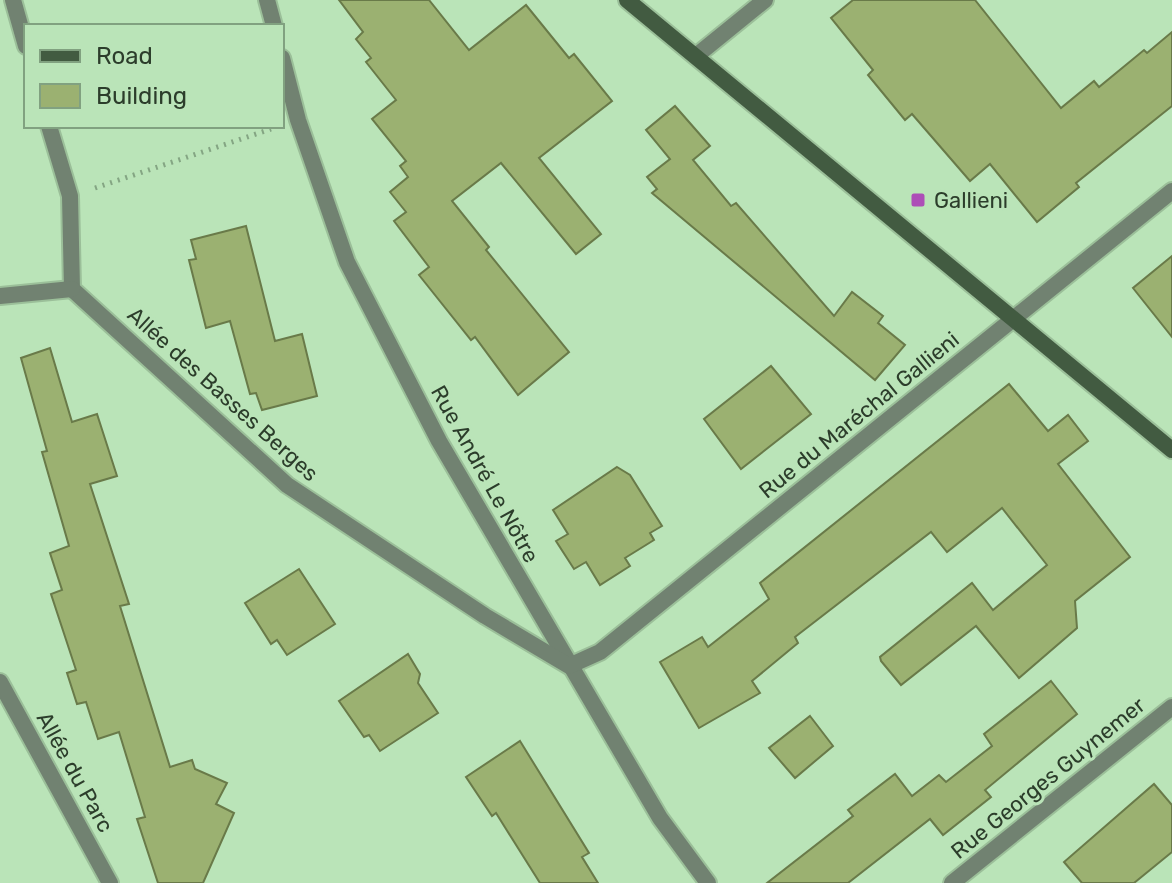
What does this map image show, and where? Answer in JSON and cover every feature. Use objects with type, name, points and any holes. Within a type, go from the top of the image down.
[{"type":"main road","points":[[627,0],[1172,450]]},
{"type":"street","points":[[13,0],[24,39]]},
{"type":"street","points":[[267,0],[273,24]]},
{"type":"street","points":[[696,56],[765,0]]},
{"type":"street","name":"Rue André Le Nôtre","points":[[284,66],[298,120],[347,262],[439,441],[660,818],[708,883]]},
{"type":"street","points":[[0,296],[72,289],[70,196],[50,128]]},
{"type":"street","name":"Rue du Maréchal Gallieni","points":[[569,666],[600,652],[1172,191]]},
{"type":"street","name":"Allée des Basses Berges","points":[[72,289],[287,485],[485,616],[569,666]]},
{"type":"street","name":"Allée du Parc","points":[[0,682],[110,883]]},
{"type":"street","name":"Rue Georges Guynemer","points":[[952,883],[1172,707]]},
{"type":"path","points":[[70,196],[274,128]]},
{"type":"building","points":[[339,0],[429,0],[469,50],[526,5],[569,58],[574,54],[612,101],[539,158],[601,234],[576,254],[501,163],[452,201],[489,247],[486,250],[569,352],[518,395],[475,337],[471,340],[419,275],[429,267],[394,221],[406,212],[390,192],[408,177],[400,166],[406,161],[372,119],[396,100],[366,62],[371,58],[356,39],[363,32]]},
{"type":"building","points":[[853,0],[975,0],[1061,108],[1094,81],[1099,87],[1144,50],[1147,53],[1172,32],[1172,106],[1076,183],[1079,187],[1037,222],[990,164],[970,181],[912,114],[905,120],[868,75],[873,70],[831,18]]},
{"type":"building","points":[[675,106],[710,146],[693,160],[731,206],[736,203],[834,316],[852,292],[883,316],[878,323],[905,345],[875,380],[652,193],[657,189],[647,177],[670,159],[646,130]]},
{"type":"building","points":[[246,226],[275,341],[302,334],[317,396],[262,410],[256,393],[250,394],[230,321],[206,328],[189,260],[196,259],[191,240]]},
{"type":"building","points":[[1172,256],[1172,337],[1133,288]]},
{"type":"building","points":[[50,348],[72,422],[97,414],[117,476],[90,484],[129,604],[120,606],[170,767],[192,760],[195,769],[227,783],[216,804],[234,813],[203,883],[158,883],[137,819],[145,817],[119,732],[98,739],[86,702],[77,704],[67,673],[76,670],[51,594],[62,590],[50,553],[69,546],[42,452],[47,451],[21,358]]},
{"type":"building","points":[[771,366],[811,414],[741,469],[704,419]]},
{"type":"building","points":[[1009,384],[1048,431],[1068,415],[1088,441],[1058,464],[1130,557],[1075,601],[1077,628],[1019,678],[976,626],[901,685],[881,661],[880,657],[972,583],[993,610],[1047,565],[1002,508],[947,552],[931,532],[795,637],[798,643],[752,681],[760,693],[699,728],[660,662],[702,637],[708,647],[769,599],[760,583]]},
{"type":"building","points":[[617,467],[630,475],[662,526],[650,533],[654,540],[625,558],[630,566],[600,585],[586,562],[574,569],[556,541],[568,534],[553,510]]},
{"type":"building","points":[[299,569],[335,624],[287,655],[277,640],[271,644],[245,603]]},
{"type":"building","points":[[408,654],[420,674],[418,683],[438,713],[380,751],[369,735],[364,737],[339,701]]},
{"type":"building","points":[[1051,681],[1077,714],[985,790],[991,797],[943,835],[930,819],[848,883],[767,883],[853,816],[848,810],[895,774],[912,796],[939,775],[946,782],[992,746],[984,734]]},
{"type":"building","points":[[810,716],[833,746],[795,778],[769,748]]},
{"type":"building","points":[[520,741],[589,853],[582,857],[598,883],[540,883],[496,813],[492,816],[466,777]]},
{"type":"building","points":[[1154,784],[1172,805],[1172,852],[1134,883],[1082,883],[1064,862]]},
{"type":"place","name":"Gallieni","points":[[918,200]]}]
